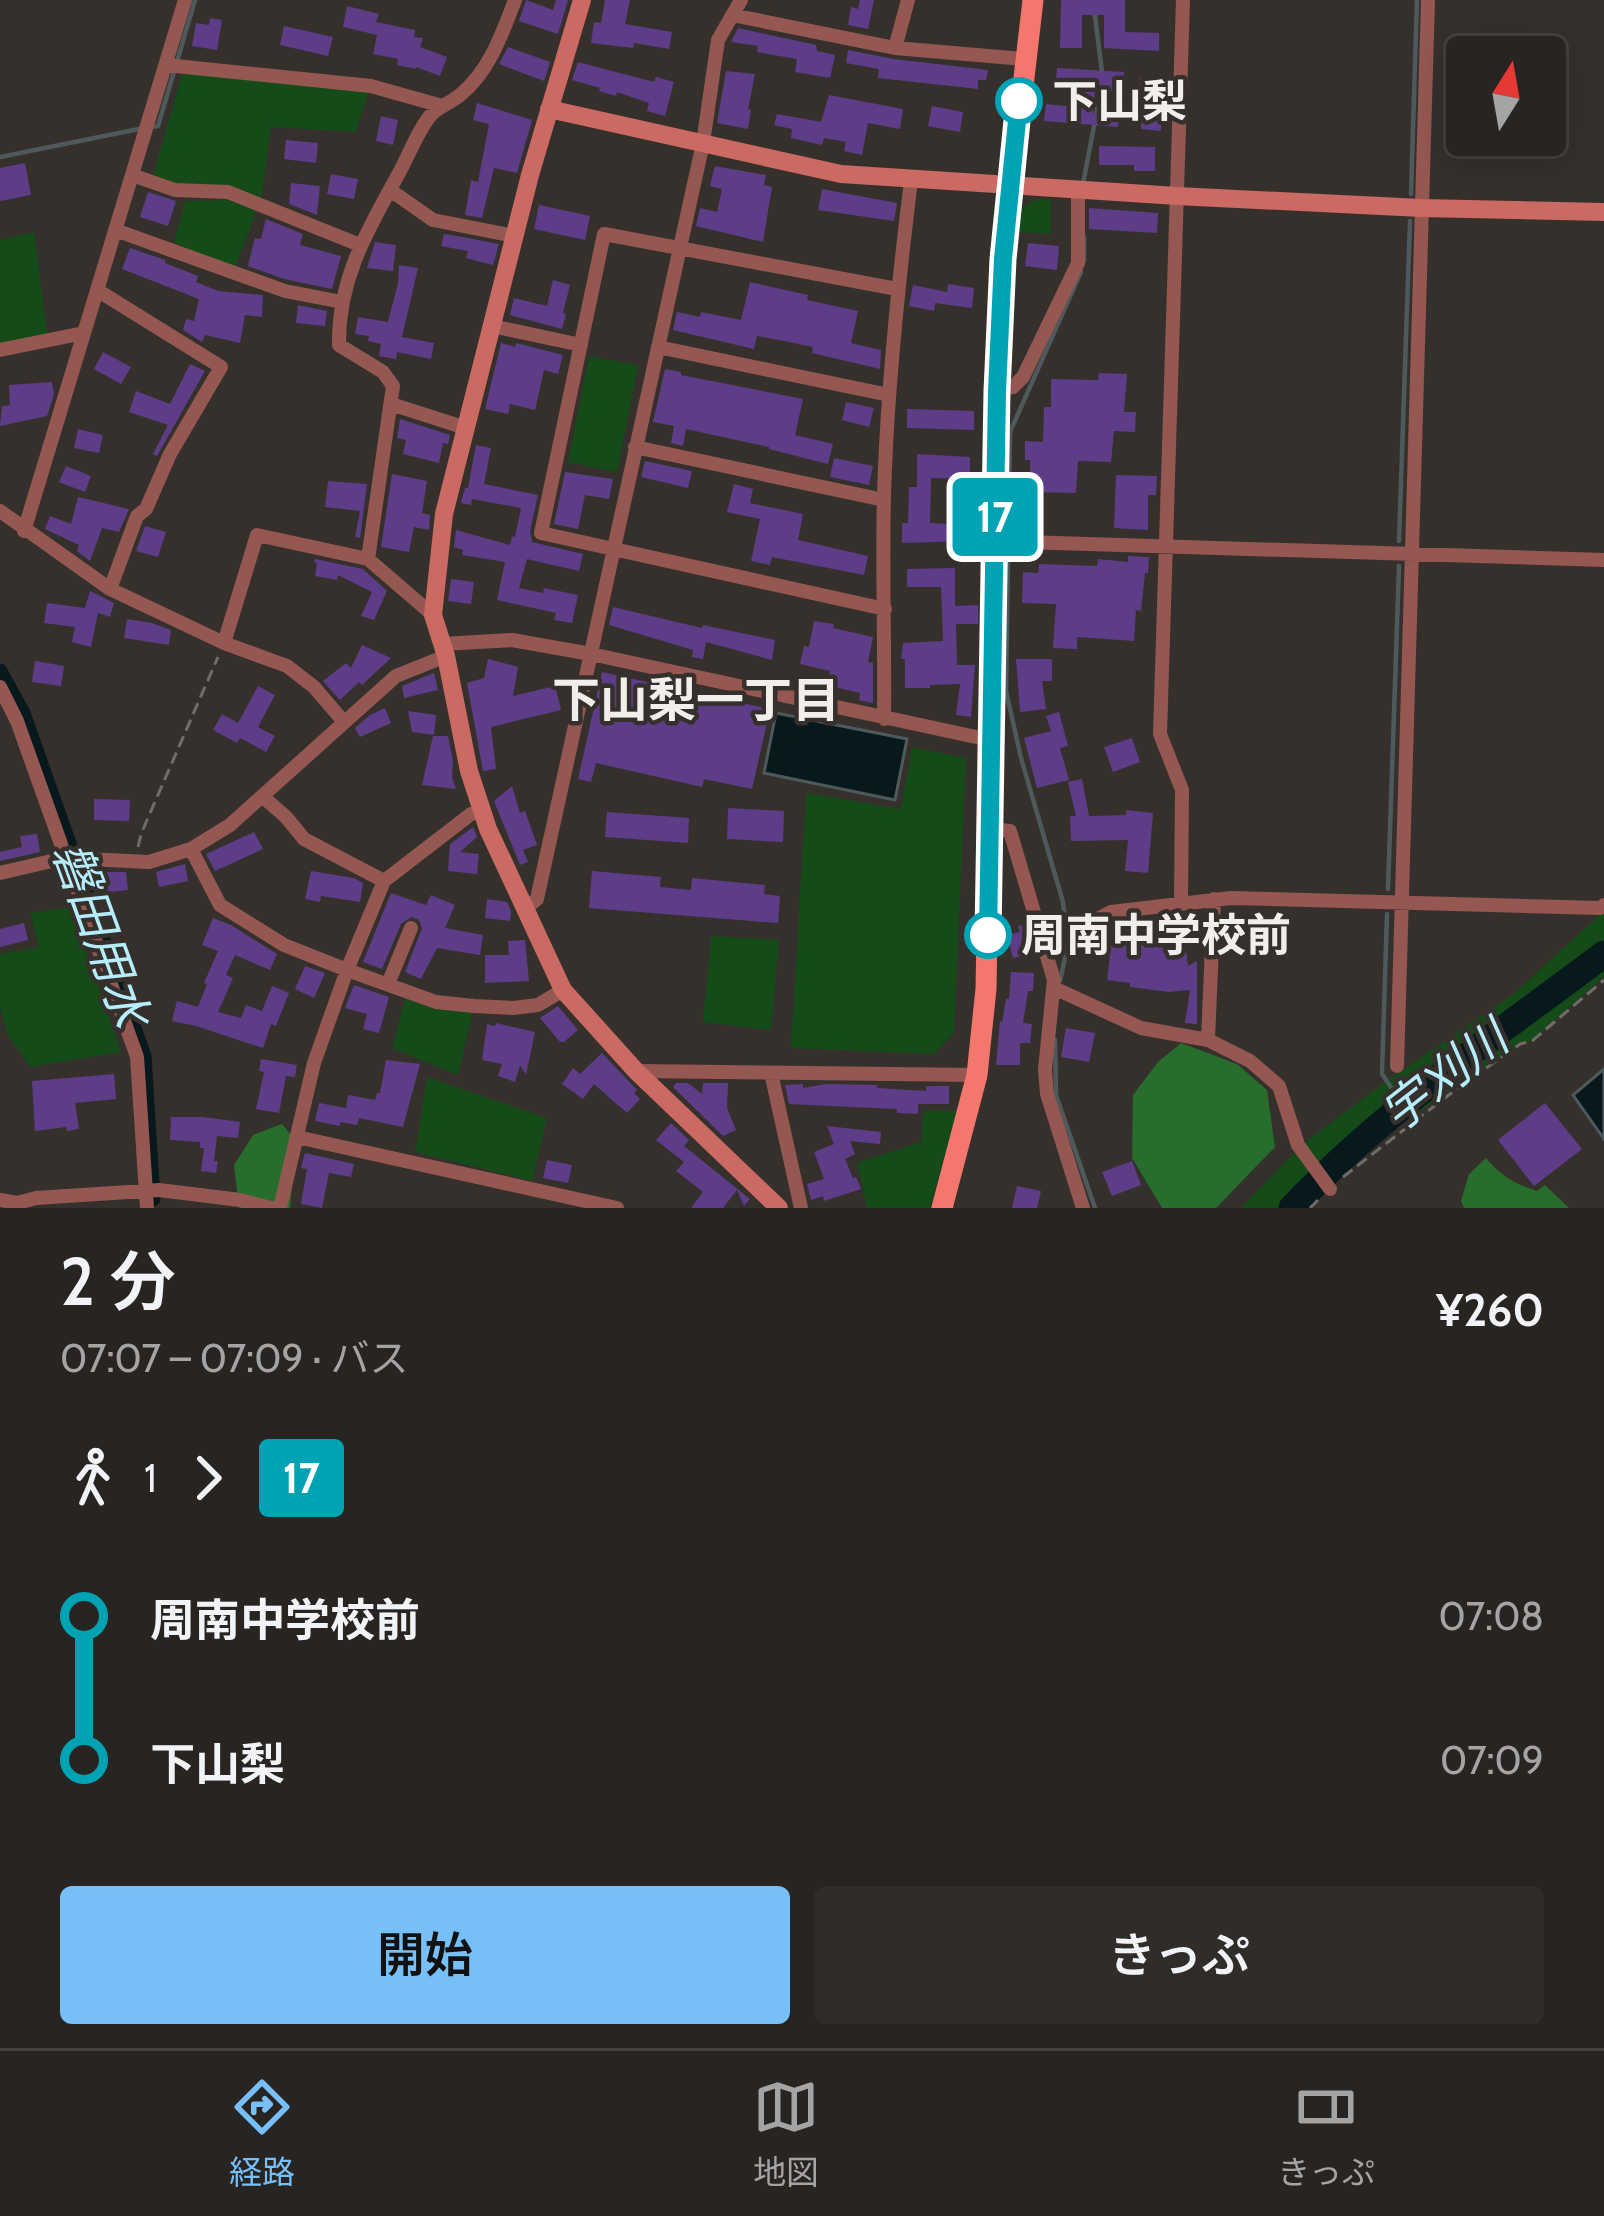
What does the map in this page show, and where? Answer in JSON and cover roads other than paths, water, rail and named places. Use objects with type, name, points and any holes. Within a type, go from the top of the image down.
[{"type":"main road","points":[[942,1208],[977,1075],[986,989],[997,391],[1010,185],[1033,0]]},
{"type":"street","points":[[24,531],[185,0]]},
{"type":"street","points":[[368,559],[393,386],[382,372],[339,345],[347,276],[432,113],[480,74],[515,0]]},
{"type":"street","points":[[582,0],[549,109],[444,514],[433,615],[482,811],[563,990],[636,1070],[778,1208]]},
{"type":"street","points":[[524,910],[537,899],[592,654],[703,143],[718,40],[742,0]]},
{"type":"street","points":[[896,47],[908,0]]},
{"type":"street","points":[[1181,902],[1182,790],[1160,734],[1183,0]]},
{"type":"street","points":[[1397,1066],[1429,0]]},
{"type":"street","points":[[732,15],[896,47],[1024,59]]},
{"type":"street","points":[[166,65],[371,86],[442,106]]},
{"type":"street","points":[[549,109],[841,175],[1421,208],[1604,212]]},
{"type":"street","points":[[132,176],[175,190],[228,192],[360,245]]},
{"type":"street","points":[[884,718],[889,395],[911,181]]},
{"type":"street","points":[[390,190],[433,220],[515,236]]},
{"type":"street","points":[[997,391],[1013,387],[1023,377],[1078,263],[1083,190]]},
{"type":"street","points":[[115,230],[285,290],[342,302]]},
{"type":"street","points":[[885,609],[542,533],[604,234],[897,289]]},
{"type":"street","points":[[97,290],[221,367],[170,454],[146,509],[137,516],[110,589]]},
{"type":"street","points":[[492,326],[581,345]]},
{"type":"street","points":[[0,350],[84,333]]},
{"type":"street","points":[[658,347],[889,395]]},
{"type":"street","points":[[391,404],[466,428]]},
{"type":"street","points":[[635,447],[884,500]]},
{"type":"street","points":[[0,512],[110,589],[224,644],[286,666],[314,687],[344,722]]},
{"type":"street","points":[[224,644],[257,535],[368,559],[433,615]]},
{"type":"street","points":[[994,541],[1604,560]]},
{"type":"street","points":[[0,873],[65,857],[149,862],[191,849],[230,825],[396,676],[444,650],[512,640],[990,740]]},
{"type":"street","points":[[0,687],[17,721],[136,1057],[151,1190],[147,1208]]},
{"type":"street","points":[[262,796],[304,839],[384,881]]},
{"type":"street","points":[[0,1200],[17,1204],[36,1198],[151,1190],[276,1208],[314,1063],[384,881],[471,814],[482,811]]},
{"type":"street","points":[[990,829],[1010,831],[1046,946],[1054,980],[1047,1094],[1084,1208]]},
{"type":"street","points":[[191,849],[220,904],[284,945],[347,970],[436,1002],[538,1005],[563,990]]},
{"type":"street","points":[[1208,1040],[1214,899]]},
{"type":"street","points":[[1046,946],[1111,912],[1214,899],[1604,905]]},
{"type":"street","points":[[388,984],[411,928]]},
{"type":"street","points":[[1054,988],[1141,1028],[1208,1040],[1250,1061],[1279,1086],[1298,1145],[1330,1189]]},
{"type":"street","points":[[636,1070],[977,1075]]},
{"type":"street","points":[[771,1073],[801,1208]]},
{"type":"street","points":[[297,1137],[617,1208]]},
{"type":"waterway","points":[[151,127],[158,126],[195,0]]},
{"type":"waterway","points":[[1093,0],[1102,72]]},
{"type":"waterway","points":[[1411,194],[1417,0]]},
{"type":"waterway","points":[[1083,184],[1101,89]]},
{"type":"waterway","points":[[0,157],[139,129]]},
{"type":"waterway","points":[[1399,541],[1410,221]]},
{"type":"waterway","points":[[1084,237],[1084,261]]},
{"type":"waterway","points":[[1060,981],[1068,944],[1063,902],[1006,691],[1010,432],[1081,272]]},
{"type":"waterway","points":[[1388,889],[1399,566]]},
{"type":"waterway","name":"磐田用水","points":[[0,671],[23,713],[144,1056],[153,1199]]},
{"type":"waterway","points":[[1387,914],[1382,1074],[1403,1105]]},
{"type":"waterway","name":"宇刈川","points":[[1292,1208],[1403,1106],[1604,954]]},
{"type":"waterway","points":[[1055,1040],[1056,1095],[1095,1208]]},
{"type":"place","name":"下山梨","points":[[1019,101]]},
{"type":"place","name":"周南中学校前","points":[[988,935]]},
{"type":"district","name":"下山梨一丁目","points":[[696,700]]}]
